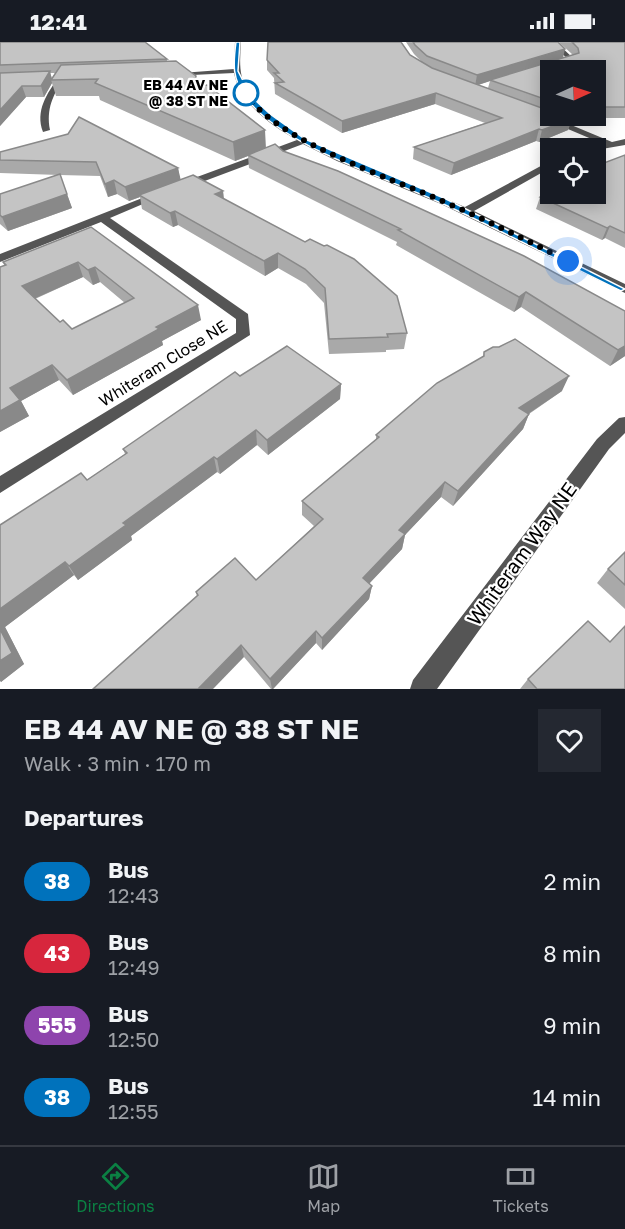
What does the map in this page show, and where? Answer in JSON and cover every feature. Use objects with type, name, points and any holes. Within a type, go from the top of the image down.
[{"type":"street","points":[[238,42],[235,71],[248,97],[303,141],[465,212],[625,289]]},
{"type":"street","points":[[552,42],[573,60]]},
{"type":"street","points":[[160,75],[235,71]]},
{"type":"street","points":[[51,78],[72,78]]},
{"type":"street","points":[[46,130],[43,115],[51,93],[61,78]]},
{"type":"street","points":[[567,126],[610,144]]},
{"type":"street","points":[[0,258],[101,217],[303,141]]},
{"type":"street","points":[[606,145],[625,142]]},
{"type":"street","points":[[465,212],[540,170]]},
{"type":"street","name":"Whiteram Close NE","points":[[0,485],[243,335],[243,317],[101,217]]},
{"type":"street","name":"Whiteram Way NE","points":[[422,689],[603,444],[625,423]]},
{"type":"building","points":[[0,42],[145,42],[167,59],[0,65]]},
{"type":"building","points":[[268,42],[401,42],[410,55],[432,68],[540,107],[540,126],[553,126],[539,129],[454,163],[414,147],[502,118],[436,93],[342,121],[275,83],[284,82],[274,73],[279,73],[267,60]]},
{"type":"building","points":[[413,42],[558,42],[565,49],[477,75],[427,56]]},
{"type":"building","points":[[572,42],[625,42],[625,107],[606,107],[606,60],[556,60],[579,53],[578,48]]},
{"type":"building","points":[[176,61],[196,76],[194,87],[207,85],[265,130],[233,142],[95,83],[98,79],[51,80],[61,65]]},
{"type":"building","points":[[540,65],[540,98],[490,80]]},
{"type":"building","points":[[50,71],[41,86],[22,86],[0,110],[0,73]]},
{"type":"building","points":[[79,117],[178,168],[125,187],[114,180],[105,184],[96,162],[0,160],[0,152],[68,134]]},
{"type":"building","points":[[275,144],[283,151],[338,171],[524,256],[625,311],[625,346],[618,350],[526,292],[519,297],[398,230],[401,229],[248,155]]},
{"type":"building","points":[[625,155],[625,233],[610,226],[607,228],[555,204],[606,204],[606,162]]},
{"type":"building","points":[[60,174],[67,194],[2,217],[0,215],[0,194]]},
{"type":"building","points":[[193,175],[223,191],[215,194],[305,242],[310,239],[354,259],[397,296],[407,333],[387,334],[388,337],[329,339],[325,288],[305,269],[278,253],[264,261],[175,211],[170,213],[139,195]]},
{"type":"building","points":[[91,227],[198,305],[67,380],[52,365],[10,388],[20,400],[0,411],[0,267],[6,265],[3,262]],"holes":[[[78,262],[88,270],[95,267],[134,298],[72,329],[63,320],[60,322],[22,286]]]},
{"type":"building","points":[[515,339],[569,376],[519,408],[529,414],[458,491],[445,482],[399,530],[405,534],[363,578],[372,586],[322,638],[316,631],[270,679],[241,645],[198,689],[93,689],[198,595],[196,592],[235,558],[256,580],[323,519],[302,501],[379,437],[376,435],[437,383],[484,356],[484,352]]},
{"type":"building","points":[[287,346],[341,384],[267,440],[256,430],[217,459],[214,457],[123,523],[126,525],[69,566],[65,562],[0,609],[0,525],[81,473],[87,480],[127,453],[123,449],[235,372],[240,376]]},
{"type":"building","points":[[625,552],[625,585],[608,569]]},
{"type":"building","points":[[588,621],[610,642],[625,626],[625,689],[537,689],[528,679]]},
{"type":"building","points":[[0,629],[12,653],[0,661]]},
{"type":"bus line","name":"38","points":[[238,42],[235,71],[248,97],[303,141],[443,201],[625,289]]},
{"type":"place","name":"EB 44 AV NE @ 38 ST NE","points":[[246,93]]},
{"type":"route","points":[[246,93],[268,115],[303,141],[443,201],[568,261]]}]
